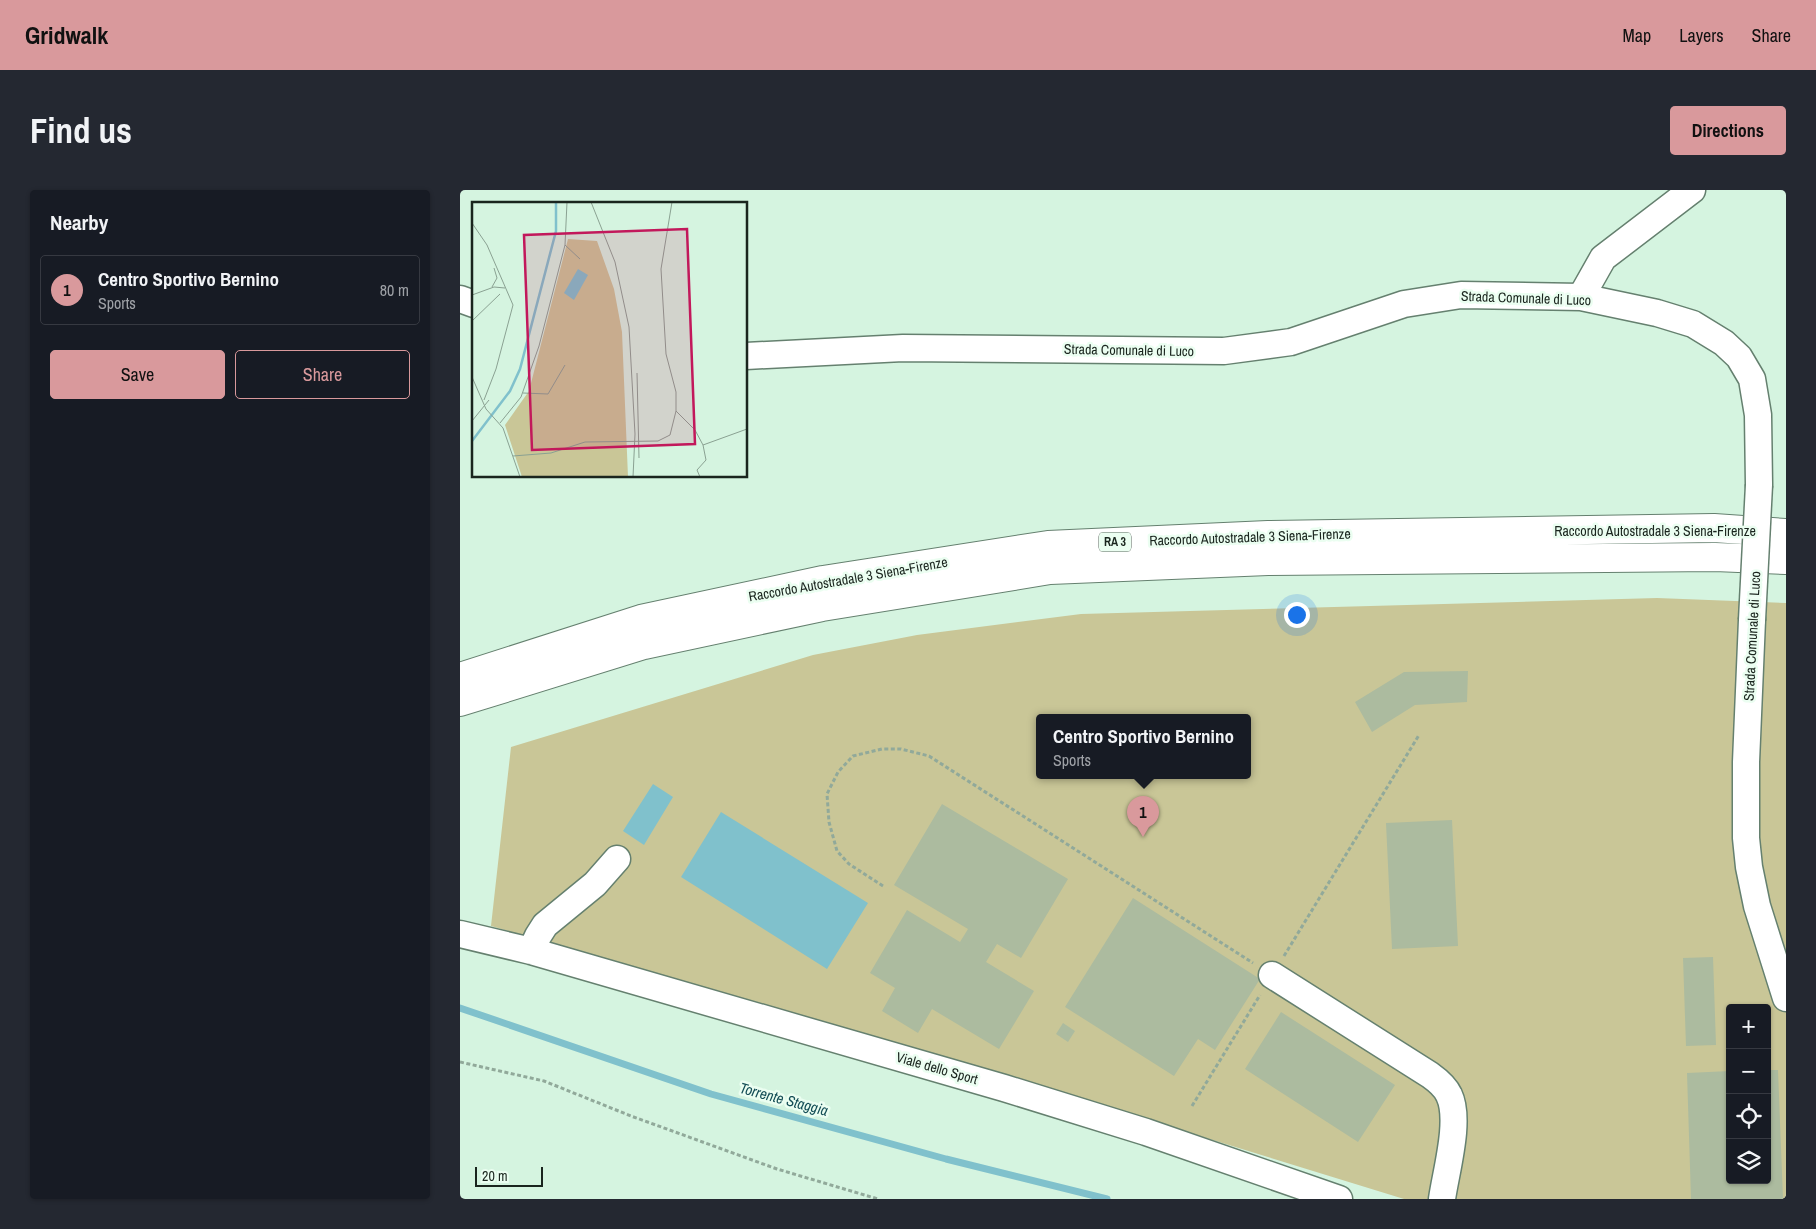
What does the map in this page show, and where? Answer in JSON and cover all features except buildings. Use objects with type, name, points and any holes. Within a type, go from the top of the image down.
[{"type":"highway","name":"Raccordo Autostradale 3 Siena-Firenze","points":[[460,677],[641,619],[823,580],[1048,544],[1298,534],[1714,528],[1786,532]]},
{"type":"highway","name":"Raccordo Autostradale 3 Siena-Firenze","points":[[460,702],[644,645],[822,607],[1050,570],[1268,561],[1715,557],[1786,560]]},
{"type":"street","points":[[1581,298],[1603,258],[1692,190]]},
{"type":"street","name":"Strada Comunale di Luco","points":[[748,356],[903,348],[1224,351],[1291,342],[1404,304],[1462,295],[1581,298],[1657,313],[1693,324],[1724,344],[1739,357],[1752,379],[1756,406],[1759,484],[1745,780],[1746,838],[1755,898],[1786,998]]},
{"type":"street","points":[[460,299],[472,303]]},
{"type":"street","points":[[531,951],[545,925],[595,884],[617,859]]},
{"type":"street","name":"Viale dello Sport","points":[[460,934],[531,951],[1004,1088],[1146,1132],[1339,1199]]},
{"type":"street","points":[[1272,975],[1430,1075],[1445,1088],[1452,1104],[1454,1119],[1442,1199]]},
{"type":"path","points":[[1192,1106],[1419,735]]},
{"type":"path","points":[[883,886],[849,864],[837,851],[829,822],[828,794],[838,772],[853,756],[882,749],[901,749],[929,756],[1272,975]]},
{"type":"path","points":[[460,1062],[544,1081],[631,1116],[777,1169],[878,1199]]},
{"type":"shaded area","points":[[1657,598],[1786,603],[1786,1199],[1404,1199],[1024,1082],[491,926],[511,747],[813,655],[917,635],[1081,614]]},
{"type":"water","points":[[653,784],[673,797],[644,845],[623,831]]},
{"type":"water","points":[[721,812],[868,903],[827,969],[681,877]]},
{"type":"waterway","name":"Torrente Staggia","points":[[460,1008],[711,1094],[946,1159],[1107,1199]]},
{"type":"place","name":"Centro Sportivo Bernino","points":[[1143,837]]}]
